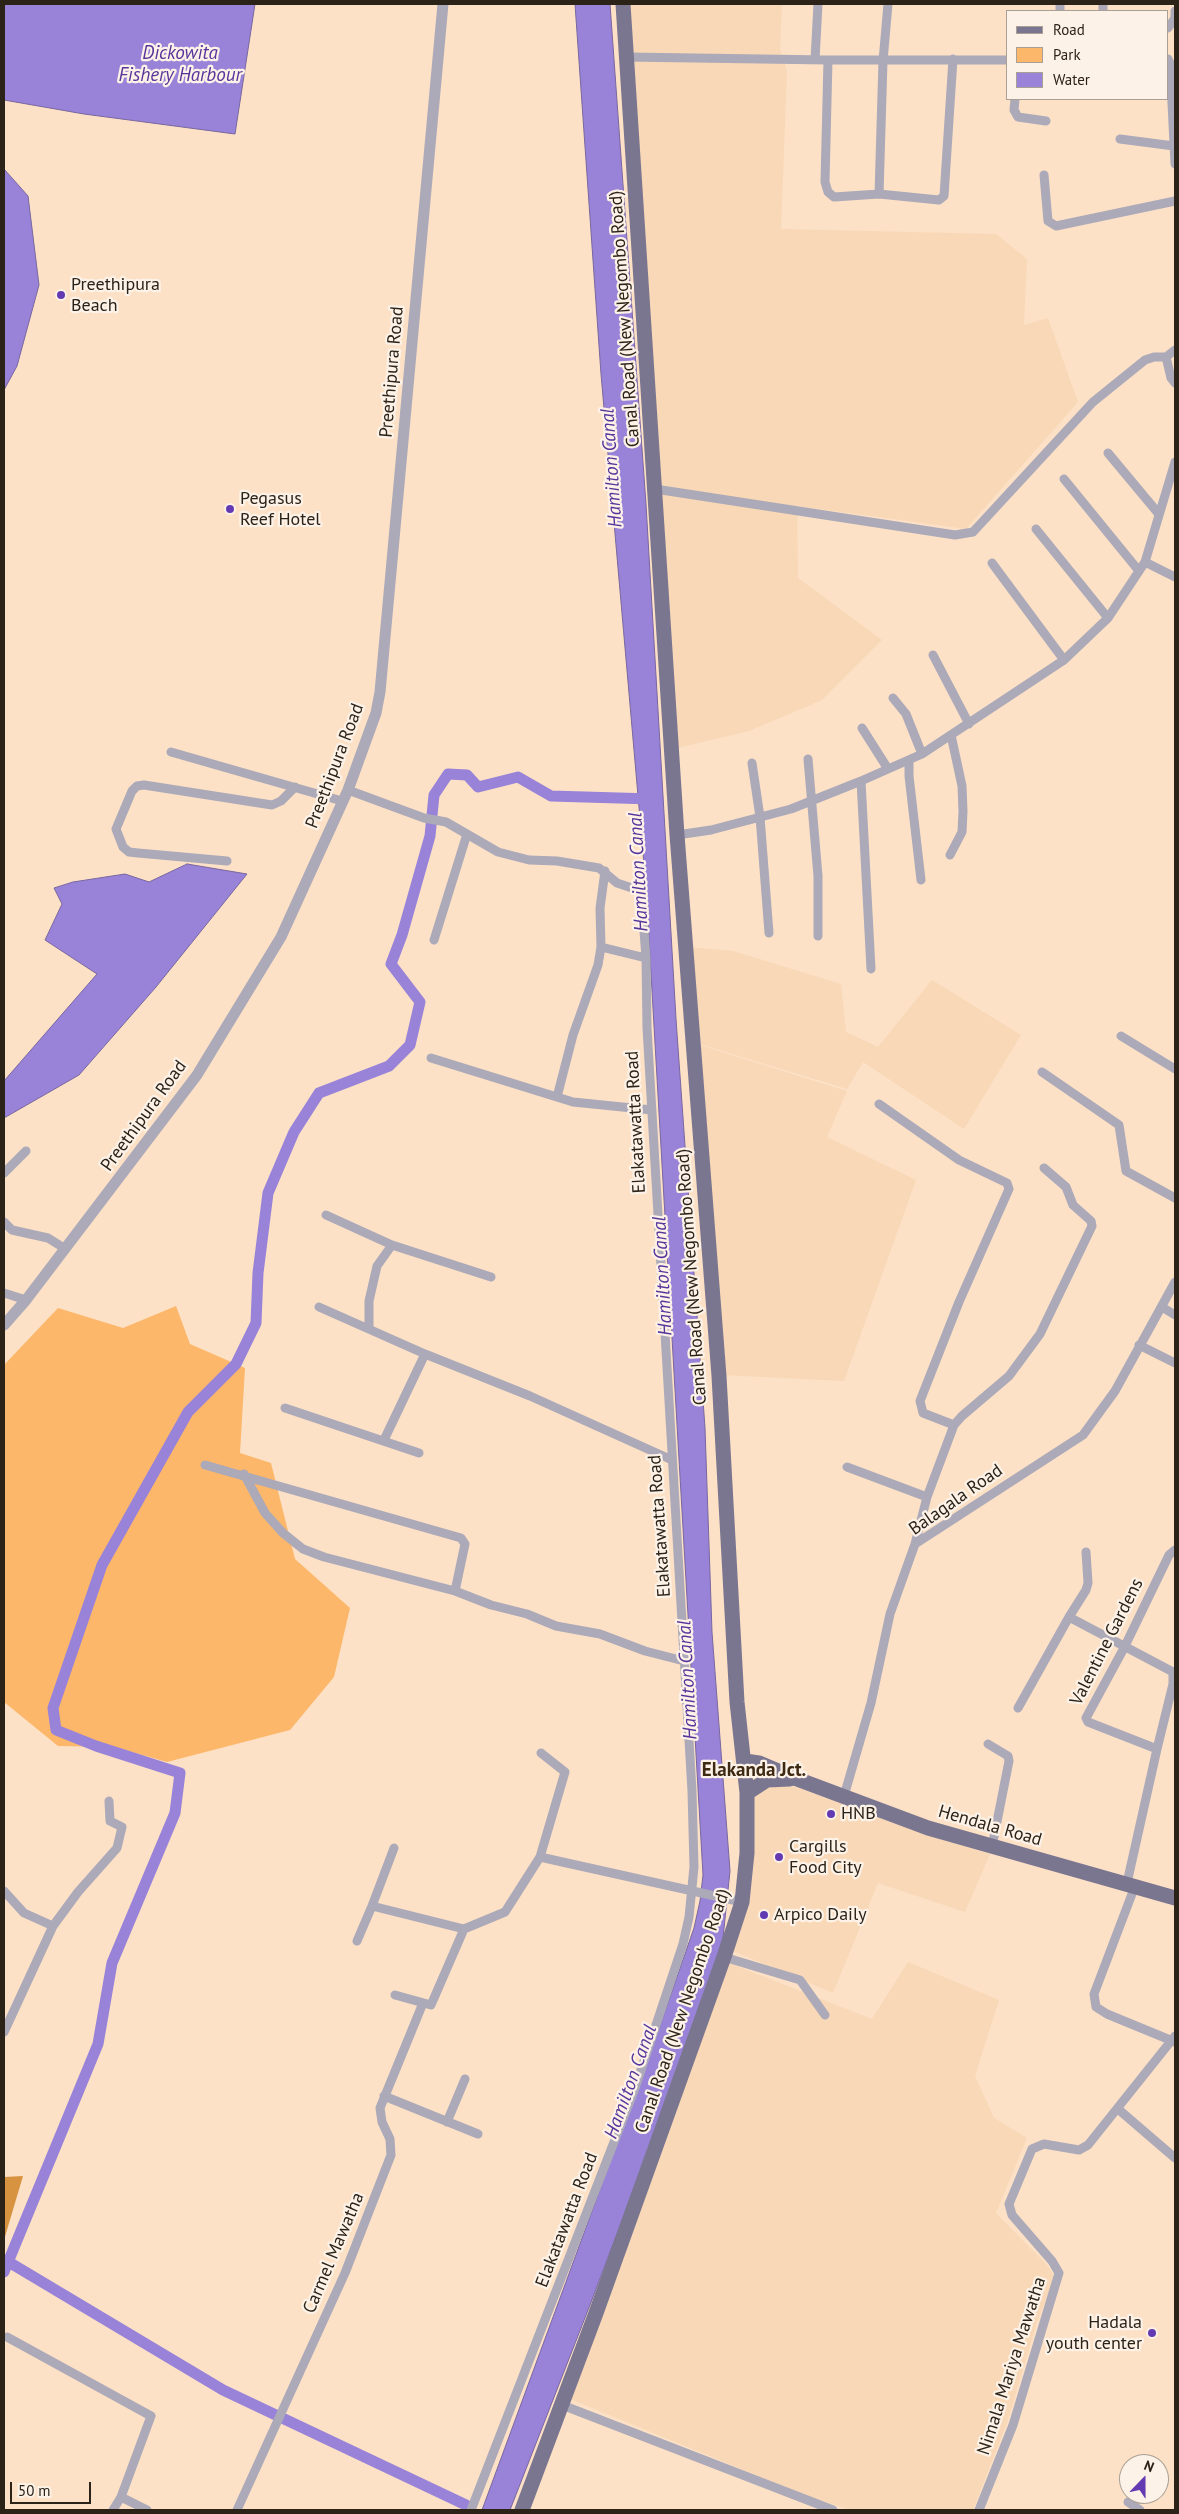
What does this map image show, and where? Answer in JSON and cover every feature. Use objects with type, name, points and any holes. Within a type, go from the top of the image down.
[{"type":"main road","name":"Canal Road (New Negombo Road)","points":[[522,2510],[724,1957],[736,1901],[746,1880],[748,1793],[737,1702],[719,1376],[678,835],[623,4]]},
{"type":"main road","name":"Hendala Road","points":[[745,1761],[759,1763],[928,1828],[1175,1898]]},
{"type":"main road","name":"Hendala Road","points":[[748,1793],[767,1780],[797,1779]]},
{"type":"street","name":"Preethipura Road","points":[[4,1325],[26,1300],[197,1075],[282,937],[345,796],[376,713],[380,692],[443,4]]},
{"type":"street","points":[[815,60],[818,4]]},
{"type":"street","points":[[879,194],[883,61],[888,4]]},
{"type":"street","points":[[1169,27],[1175,18],[1175,11]]},
{"type":"street","points":[[627,57],[883,61],[1006,60]]},
{"type":"street","points":[[828,60],[825,182],[828,192],[834,197],[879,194],[939,200],[944,196],[953,59]]},
{"type":"street","points":[[1169,62],[1175,164]]},
{"type":"street","points":[[1015,100],[1014,110],[1018,117],[1046,121]]},
{"type":"street","points":[[1120,139],[1174,146]]},
{"type":"street","points":[[1044,175],[1048,221],[1056,226],[1175,201]]},
{"type":"street","points":[[655,489],[955,535],[973,532],[1093,402],[1145,360],[1154,357],[1166,357],[1175,350]]},
{"type":"street","points":[[1166,357],[1171,378],[1175,383]]},
{"type":"street","points":[[1108,453],[1158,513]]},
{"type":"street","points":[[678,835],[711,830],[791,809],[909,760],[922,754],[1064,660],[1108,618],[1139,571],[1144,562],[1175,462]]},
{"type":"street","points":[[1064,479],[1139,571]]},
{"type":"street","points":[[1036,529],[1108,618]]},
{"type":"street","points":[[1144,562],[1175,577]]},
{"type":"street","points":[[992,563],[1064,660]]},
{"type":"street","points":[[933,655],[968,724]]},
{"type":"street","points":[[893,698],[906,714],[922,754]]},
{"type":"street","points":[[862,728],[888,769]]},
{"type":"street","points":[[950,854],[962,832],[963,811],[962,786],[951,735]]},
{"type":"street","points":[[171,752],[295,787],[345,796],[424,818],[446,822],[498,852],[529,860],[590,865],[605,871],[600,908],[598,965],[573,1035],[557,1097]]},
{"type":"street","points":[[808,759],[818,876],[818,936]]},
{"type":"street","points":[[909,760],[909,776],[921,880]]},
{"type":"street","points":[[752,763],[760,817],[769,933]]},
{"type":"street","points":[[861,781],[871,969]]},
{"type":"street","points":[[228,861],[129,852],[123,847],[116,829],[132,791],[137,786],[144,785],[272,805],[281,801],[295,787]]},
{"type":"street","points":[[434,940],[467,834]]},
{"type":"street","name":"Elakatawatta Road","points":[[471,2510],[635,2088],[683,1944],[694,1892],[692,1799],[641,891],[617,883],[605,871]]},
{"type":"street","points":[[600,947],[646,958]]},
{"type":"street","points":[[1121,1036],[1175,1069]]},
{"type":"street","points":[[431,1058],[573,1102],[652,1110]]},
{"type":"street","points":[[1042,1072],[1119,1125],[1126,1171],[1175,1198]]},
{"type":"street","points":[[879,1104],[959,1160],[1007,1184],[1009,1189],[920,1400],[923,1413],[954,1426]]},
{"type":"street","points":[[4,1173],[26,1151]]},
{"type":"street","points":[[915,1544],[927,1497],[954,1426],[962,1416],[1009,1376],[1040,1334],[1092,1226],[1091,1221],[1073,1205],[1066,1187],[1044,1168]]},
{"type":"street","points":[[326,1215],[392,1244],[491,1277]]},
{"type":"street","points":[[4,1222],[12,1230],[48,1238],[64,1248]]},
{"type":"street","points":[[368,1329],[369,1301],[377,1266],[392,1244]]},
{"type":"street","name":"Balagala Road","points":[[844,1796],[871,1703],[890,1614],[915,1544],[1082,1435],[1114,1391],[1175,1282]]},
{"type":"street","points":[[4,1294],[26,1300]]},
{"type":"street","points":[[319,1307],[424,1354],[530,1396],[672,1460]]},
{"type":"street","points":[[1162,1307],[1175,1315]]},
{"type":"street","points":[[1139,1345],[1175,1363]]},
{"type":"street","points":[[384,1440],[424,1354]]},
{"type":"street","points":[[285,1408],[419,1453]]},
{"type":"street","points":[[205,1465],[244,1474],[461,1538],[465,1544],[455,1591]]},
{"type":"street","points":[[847,1467],[927,1497]]},
{"type":"street","points":[[244,1474],[265,1513],[283,1533],[303,1549],[324,1557],[455,1591],[491,1605],[527,1614],[556,1626],[600,1634],[645,1651],[684,1661]]},
{"type":"street","name":"Valentine Gardens","points":[[1157,1749],[1088,1722],[1086,1718],[1124,1648],[1169,1555],[1175,1550]]},
{"type":"street","points":[[1018,1708],[1068,1617],[1086,1590],[1086,1552]]},
{"type":"street","points":[[1068,1617],[1172,1672],[1174,1684],[1157,1749],[1131,1885],[1094,1994],[1096,2007],[1107,2014],[1175,2040]]},
{"type":"street","points":[[988,1744],[1008,1756],[1009,1761],[992,1847]]},
{"type":"street","points":[[372,1906],[464,1929],[505,1912],[540,1857],[565,1772],[541,1753]]},
{"type":"street","points":[[4,2032],[53,1926],[78,1892],[117,1848],[122,1827],[110,1821],[109,1800]]},
{"type":"street","points":[[357,1941],[394,1848]]},
{"type":"street","points":[[540,1857],[736,1901]]},
{"type":"street","points":[[4,1891],[24,1913],[53,1926]]},
{"type":"street","points":[[395,1995],[431,2005],[464,1929]]},
{"type":"street","points":[[724,1957],[800,1980],[825,2014]]},
{"type":"street","name":"Carmel Mawatha","points":[[237,2510],[345,2273],[391,2155],[390,2139],[382,2122],[380,2108],[423,2003]]},
{"type":"street","name":"Nimala Mariya Mawatha","points":[[979,2510],[1013,2425],[1059,2273],[1052,2261],[1012,2215],[1009,2204],[1032,2149],[1044,2144],[1079,2150],[1088,2145],[1175,2040]]},
{"type":"street","points":[[447,2122],[465,2079]]},
{"type":"street","points":[[384,2096],[478,2134]]},
{"type":"street","points":[[1118,2109],[1175,2158]]},
{"type":"street","points":[[7,2337],[151,2416],[121,2497],[113,2510]]},
{"type":"street","points":[[562,2404],[833,2510]]},
{"type":"street","points":[[121,2497],[147,2510]]},
{"type":"shaded area","points":[[628,4],[782,4],[780,49],[787,71],[781,229],[996,234],[1027,259],[1024,325],[1048,318],[1078,402],[966,529],[797,506],[798,578],[882,640],[822,700],[749,731],[677,748]]},
{"type":"shaded area","points":[[688,947],[733,951],[841,984],[846,1032],[878,1047],[932,980],[1021,1035],[964,1129],[863,1062],[847,1089],[696,1043]]},
{"type":"shaded area","points":[[696,1044],[847,1091],[827,1137],[916,1180],[844,1381],[721,1375]]},
{"type":"shaded area","points":[[773,1785],[796,1787],[925,1835],[990,1854],[965,1912],[878,1883],[833,1993],[733,1951],[752,1881],[754,1797]]},
{"type":"shaded area","points":[[908,1962],[999,2000],[975,2076],[994,2118],[1027,2138],[996,2213],[1047,2265],[1053,2274],[1051,2288],[1037,2322],[1007,2423],[973,2510],[851,2510],[810,2497],[570,2399],[605,2310],[729,1963],[872,2019]]},
{"type":"shaded area","points":[[23,2176],[4,2240],[4,2177]]},
{"type":"green space","points":[[176,1306],[190,1344],[245,1368],[240,1453],[271,1463],[295,1559],[350,1608],[334,1677],[290,1730],[167,1762],[114,1747],[58,1746],[4,1702],[4,1365],[58,1308],[123,1328]]},
{"type":"water","name":"Dickowita Fishery Harbour","points":[[4,4],[255,4],[235,134],[84,114],[4,100]]},
{"type":"water","name":"Hamilton Canal","points":[[575,4],[610,4],[646,504],[676,1019],[705,1428],[712,1632],[730,1871],[723,1938],[691,2038],[590,2305],[510,2510],[482,2510],[655,2040],[694,1928],[703,1875],[646,887],[601,374]]},
{"type":"water","points":[[4,169],[28,196],[39,285],[17,366],[4,390]]},
{"type":"water","points":[[187,864],[247,874],[156,987],[79,1075],[4,1118],[4,1081],[97,974],[45,940],[62,904],[54,888],[73,882],[125,874],[149,882]]},
{"type":"waterway","points":[[4,2272],[98,2044],[112,1963],[175,1813],[180,1773],[96,1746],[56,1730],[53,1708],[102,1565],[188,1412],[236,1364],[256,1323],[258,1273],[268,1193],[294,1132],[319,1093],[389,1066],[410,1045],[420,1002],[391,964],[402,935],[430,836],[434,795],[448,774],[467,775],[478,787],[518,777],[551,796],[652,799]]},
{"type":"waterway","points":[[7,2261],[223,2390],[466,2505]]},
{"type":"place","name":"Preethipura Beach","points":[[61,295]]},
{"type":"place","name":"Pegasus Reef Hotel","points":[[230,509]]},
{"type":"place","name":"HNB","points":[[831,1814]]},
{"type":"place","name":"Cargills Food City","points":[[779,1857]]},
{"type":"place","name":"Arpico Daily","points":[[764,1915]]},
{"type":"place","name":"Hadala youth center","points":[[1152,2333]]},
{"type":"district","name":"Elakanda Jct.","points":[[754,1771]]}]
